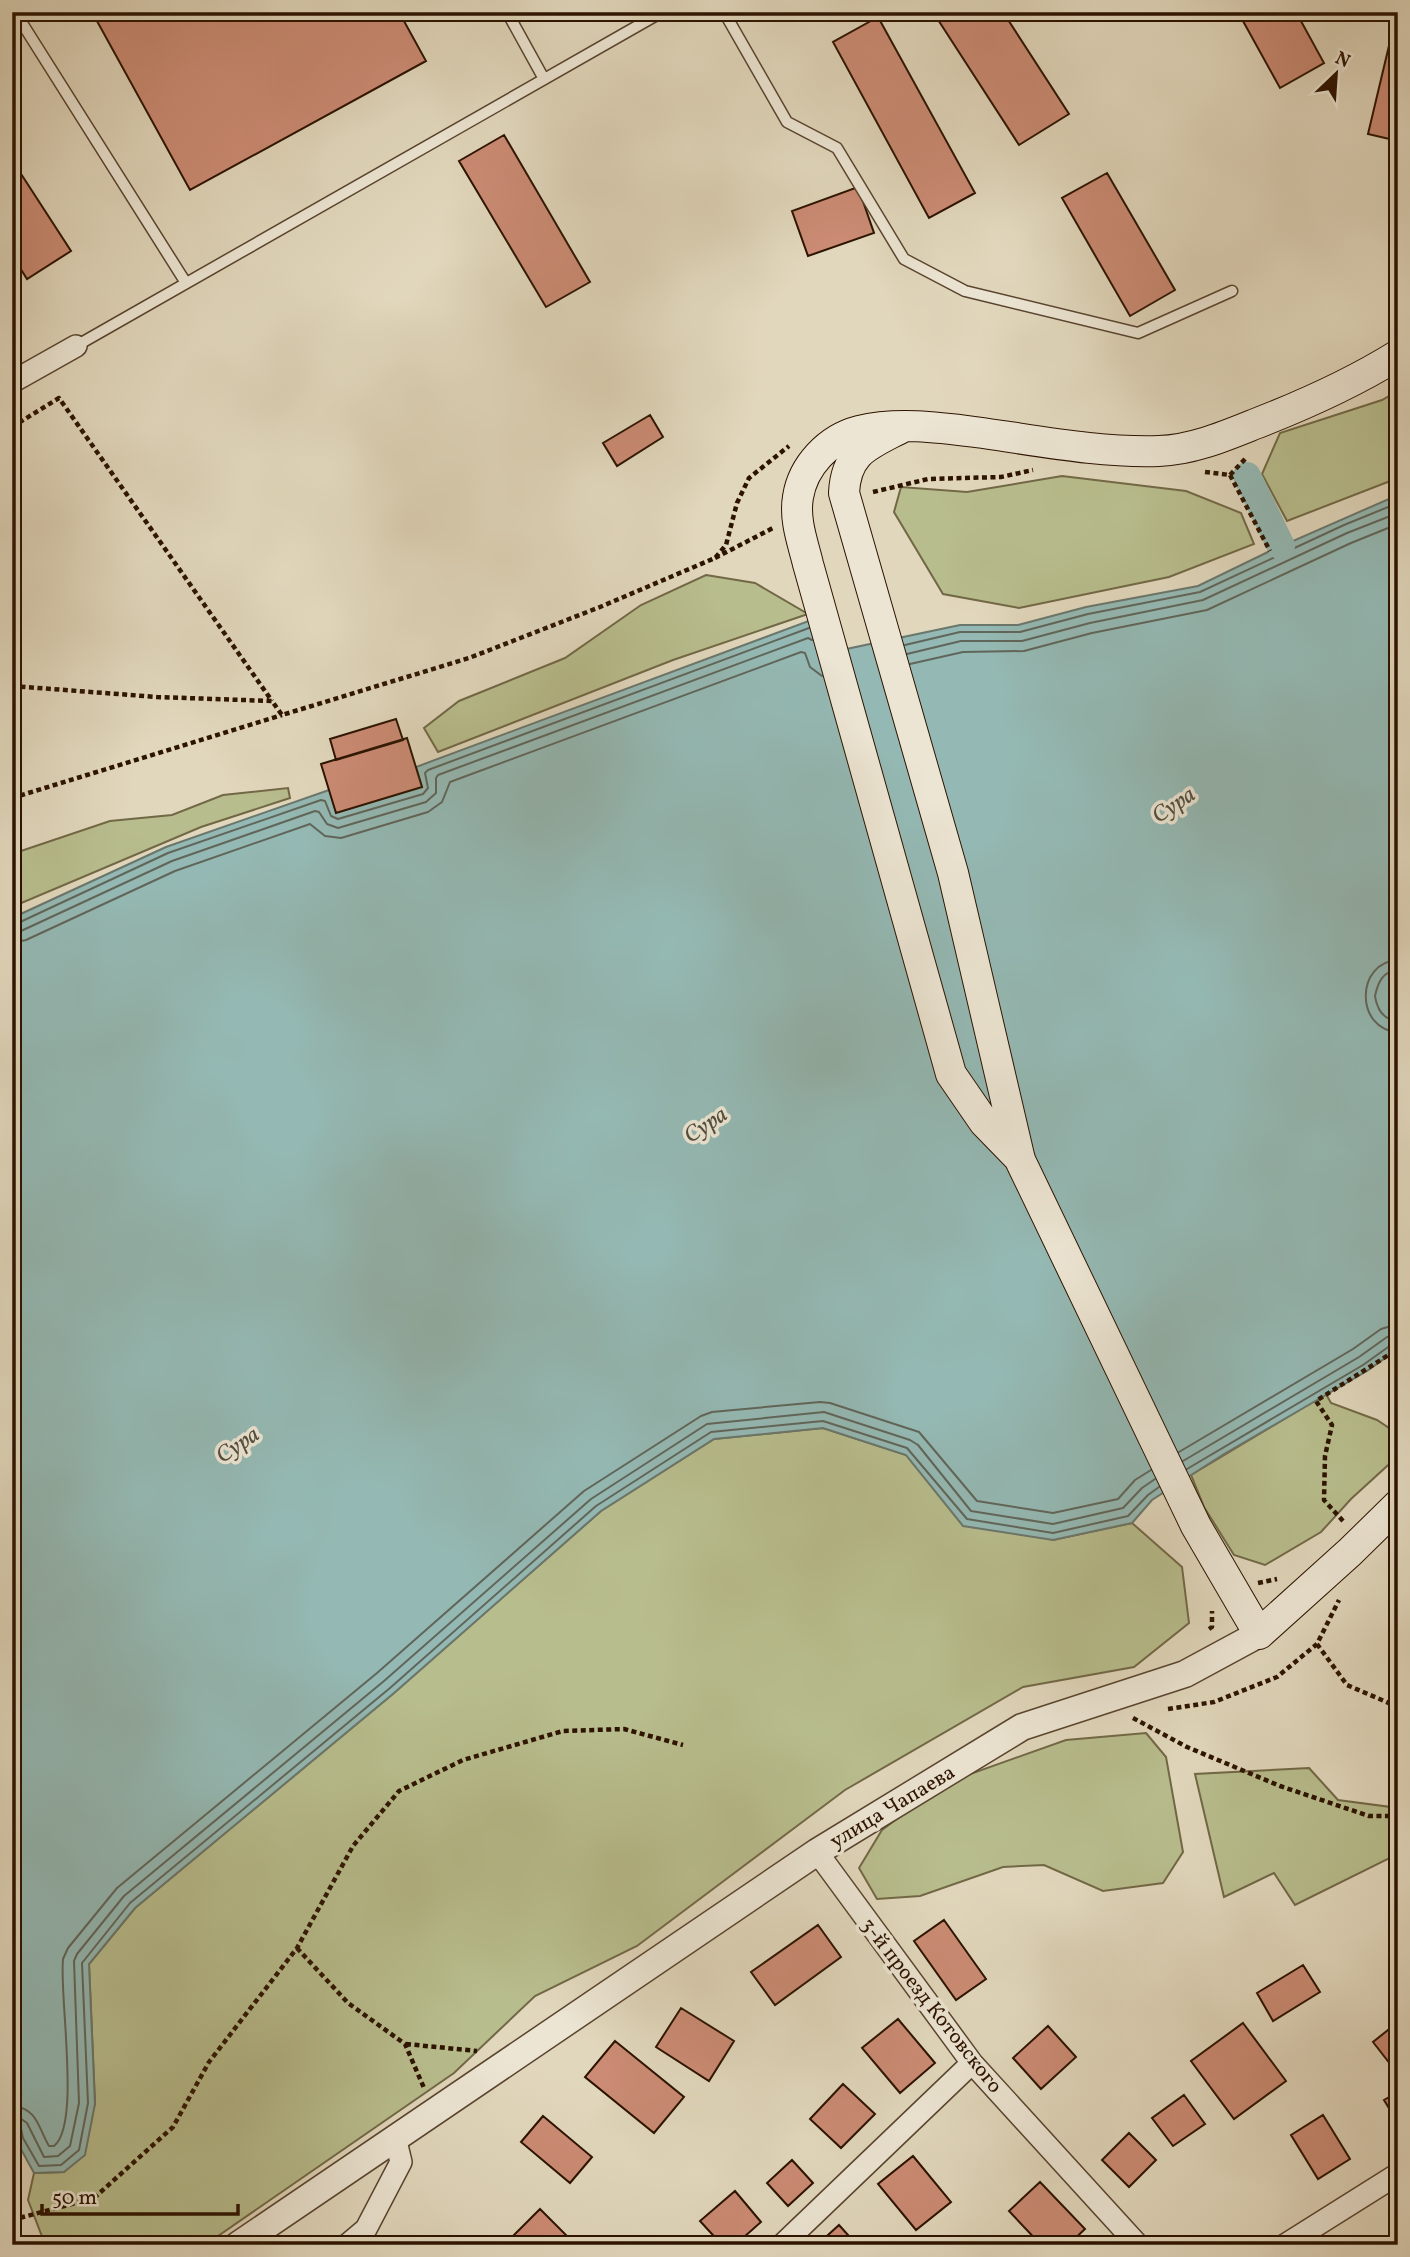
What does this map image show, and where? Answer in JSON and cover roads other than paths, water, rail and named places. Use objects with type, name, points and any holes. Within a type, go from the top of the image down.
[{"type":"main road","points":[[1020,1160],[984,1122],[950,1074],[808,564],[797,517],[803,477],[814,459],[832,444],[856,432],[879,427],[943,428],[1107,449],[1160,451],[1189,446],[1226,436],[1304,405],[1398,355]]},
{"type":"main road","points":[[903,427],[866,447],[851,462],[845,475],[844,493],[953,873],[1020,1160],[1196,1526],[1259,1634]]},
{"type":"main road","name":"улица Чапаева","points":[[1259,1634],[1398,1505]]},
{"type":"street","points":[[12,382],[76,346]]},
{"type":"street","name":"улица Чапаева","points":[[238,2245],[817,1852],[1021,1727],[1185,1674],[1259,1634]]},
{"type":"street","name":"3-й проезд Котовского","points":[[817,1852],[972,2063],[1138,2245]]},
{"type":"street","points":[[782,2245],[972,2063]]},
{"type":"street","points":[[347,2245],[366,2229],[401,2162],[395,2137]]},
{"type":"street","points":[[1284,2245],[1398,2174]]},
{"type":"lane","points":[[15,12],[186,283]]},
{"type":"lane","points":[[507,12],[544,79]]},
{"type":"lane","points":[[76,346],[662,12]]},
{"type":"lane","points":[[724,12],[786,121],[837,148],[904,259],[965,291],[1138,333],[1232,291]]},
{"type":"water","name":"Сура","points":[[1398,495],[1398,979],[1391,996],[1398,1012],[1398,1349],[1367,1371],[1224,1454],[1152,1500],[1132,1523],[1053,1540],[963,1526],[906,1455],[823,1428],[714,1439],[601,1511],[394,1693],[135,1908],[89,1964],[95,2104],[85,2155],[64,2172],[34,2173],[16,2140],[12,2094],[12,918],[166,847],[329,790],[422,787],[416,767],[822,616],[832,652],[960,625],[1018,625],[1086,607],[1198,586]]},
{"type":"waterway","points":[[1247,476],[1281,546]]}]
